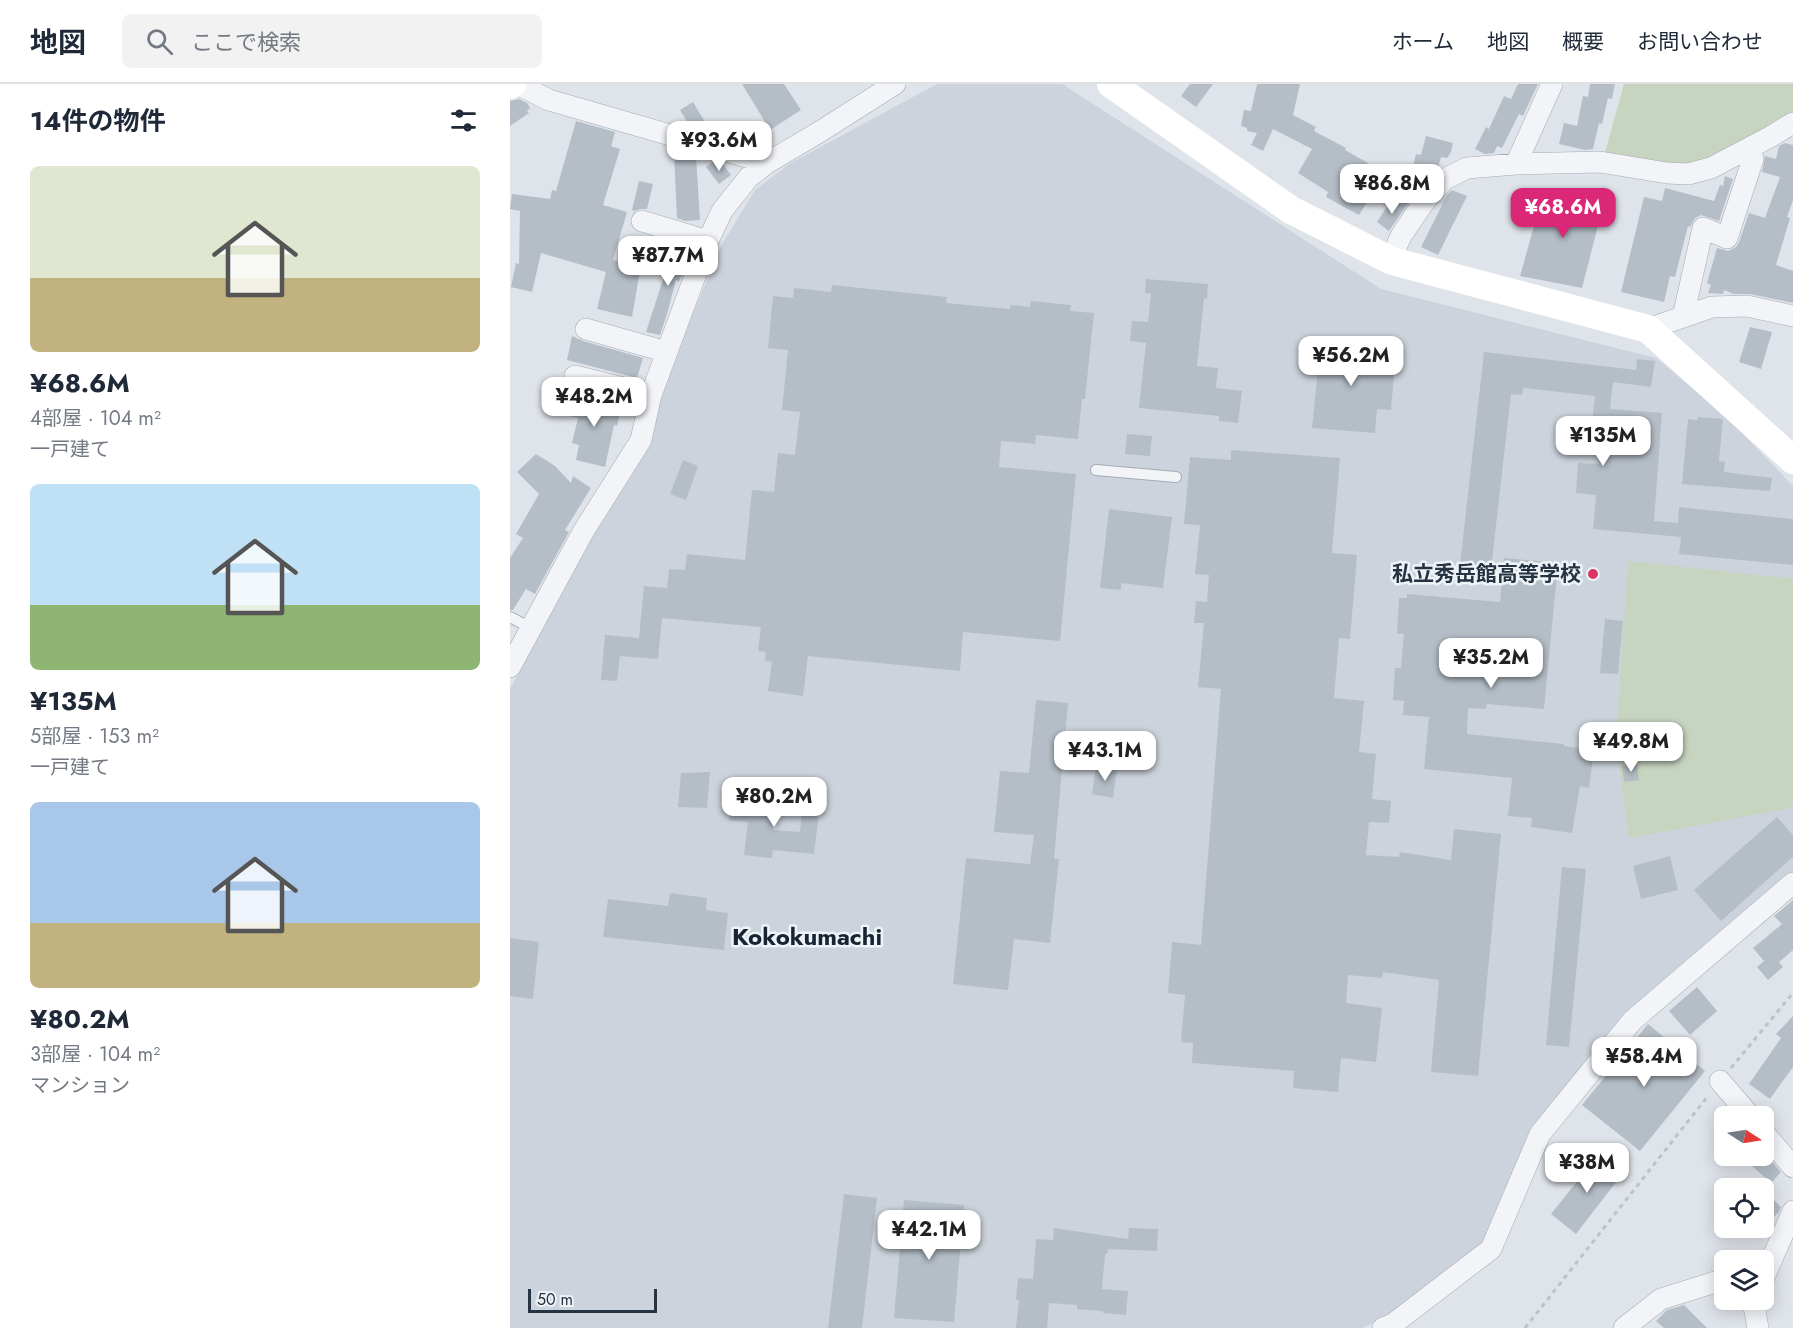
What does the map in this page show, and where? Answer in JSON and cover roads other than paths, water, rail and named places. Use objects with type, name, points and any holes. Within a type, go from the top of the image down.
[{"type":"street","points":[[517,84],[549,99],[767,163]]},
{"type":"street","points":[[510,667],[583,532],[641,440],[651,395],[708,241],[722,211],[749,177],[767,163],[895,84]]},
{"type":"street","points":[[1110,84],[1292,210],[1390,260],[1648,329],[1793,460]]},
{"type":"street","points":[[1516,164],[1552,84]]},
{"type":"street","points":[[1390,260],[1401,236],[1426,199],[1445,179],[1467,168],[1600,162],[1667,173],[1688,174],[1711,168],[1792,125]]},
{"type":"street","points":[[1683,317],[1703,228],[1727,238],[1754,159],[1745,150]]},
{"type":"street","points":[[642,221],[708,241]]},
{"type":"street","points":[[1648,329],[1712,307],[1747,306],[1793,316]]},
{"type":"street","points":[[586,329],[667,352]]},
{"type":"street","points":[[575,376],[651,395]]},
{"type":"street","points":[[1383,1328],[1393,1324],[1491,1249],[1540,1134],[1632,1021],[1793,884]]},
{"type":"street","points":[[1720,1081],[1741,1106]]},
{"type":"street","points":[[1774,1145],[1793,1167]]},
{"type":"street","points":[[1774,1254],[1793,1211]]},
{"type":"street","points":[[1624,1328],[1661,1299],[1714,1282]]},
{"type":"street","points":[[1755,1310],[1758,1328]]},
{"type":"lane","points":[[1096,470],[1176,477]]},
{"type":"lane","points":[[510,617],[531,628]]},
{"type":"place","name":"私立秀岳館高等学校","points":[[1593,574]]},
{"type":"district","name":"Kokokumachi","points":[[807,937]]}]
